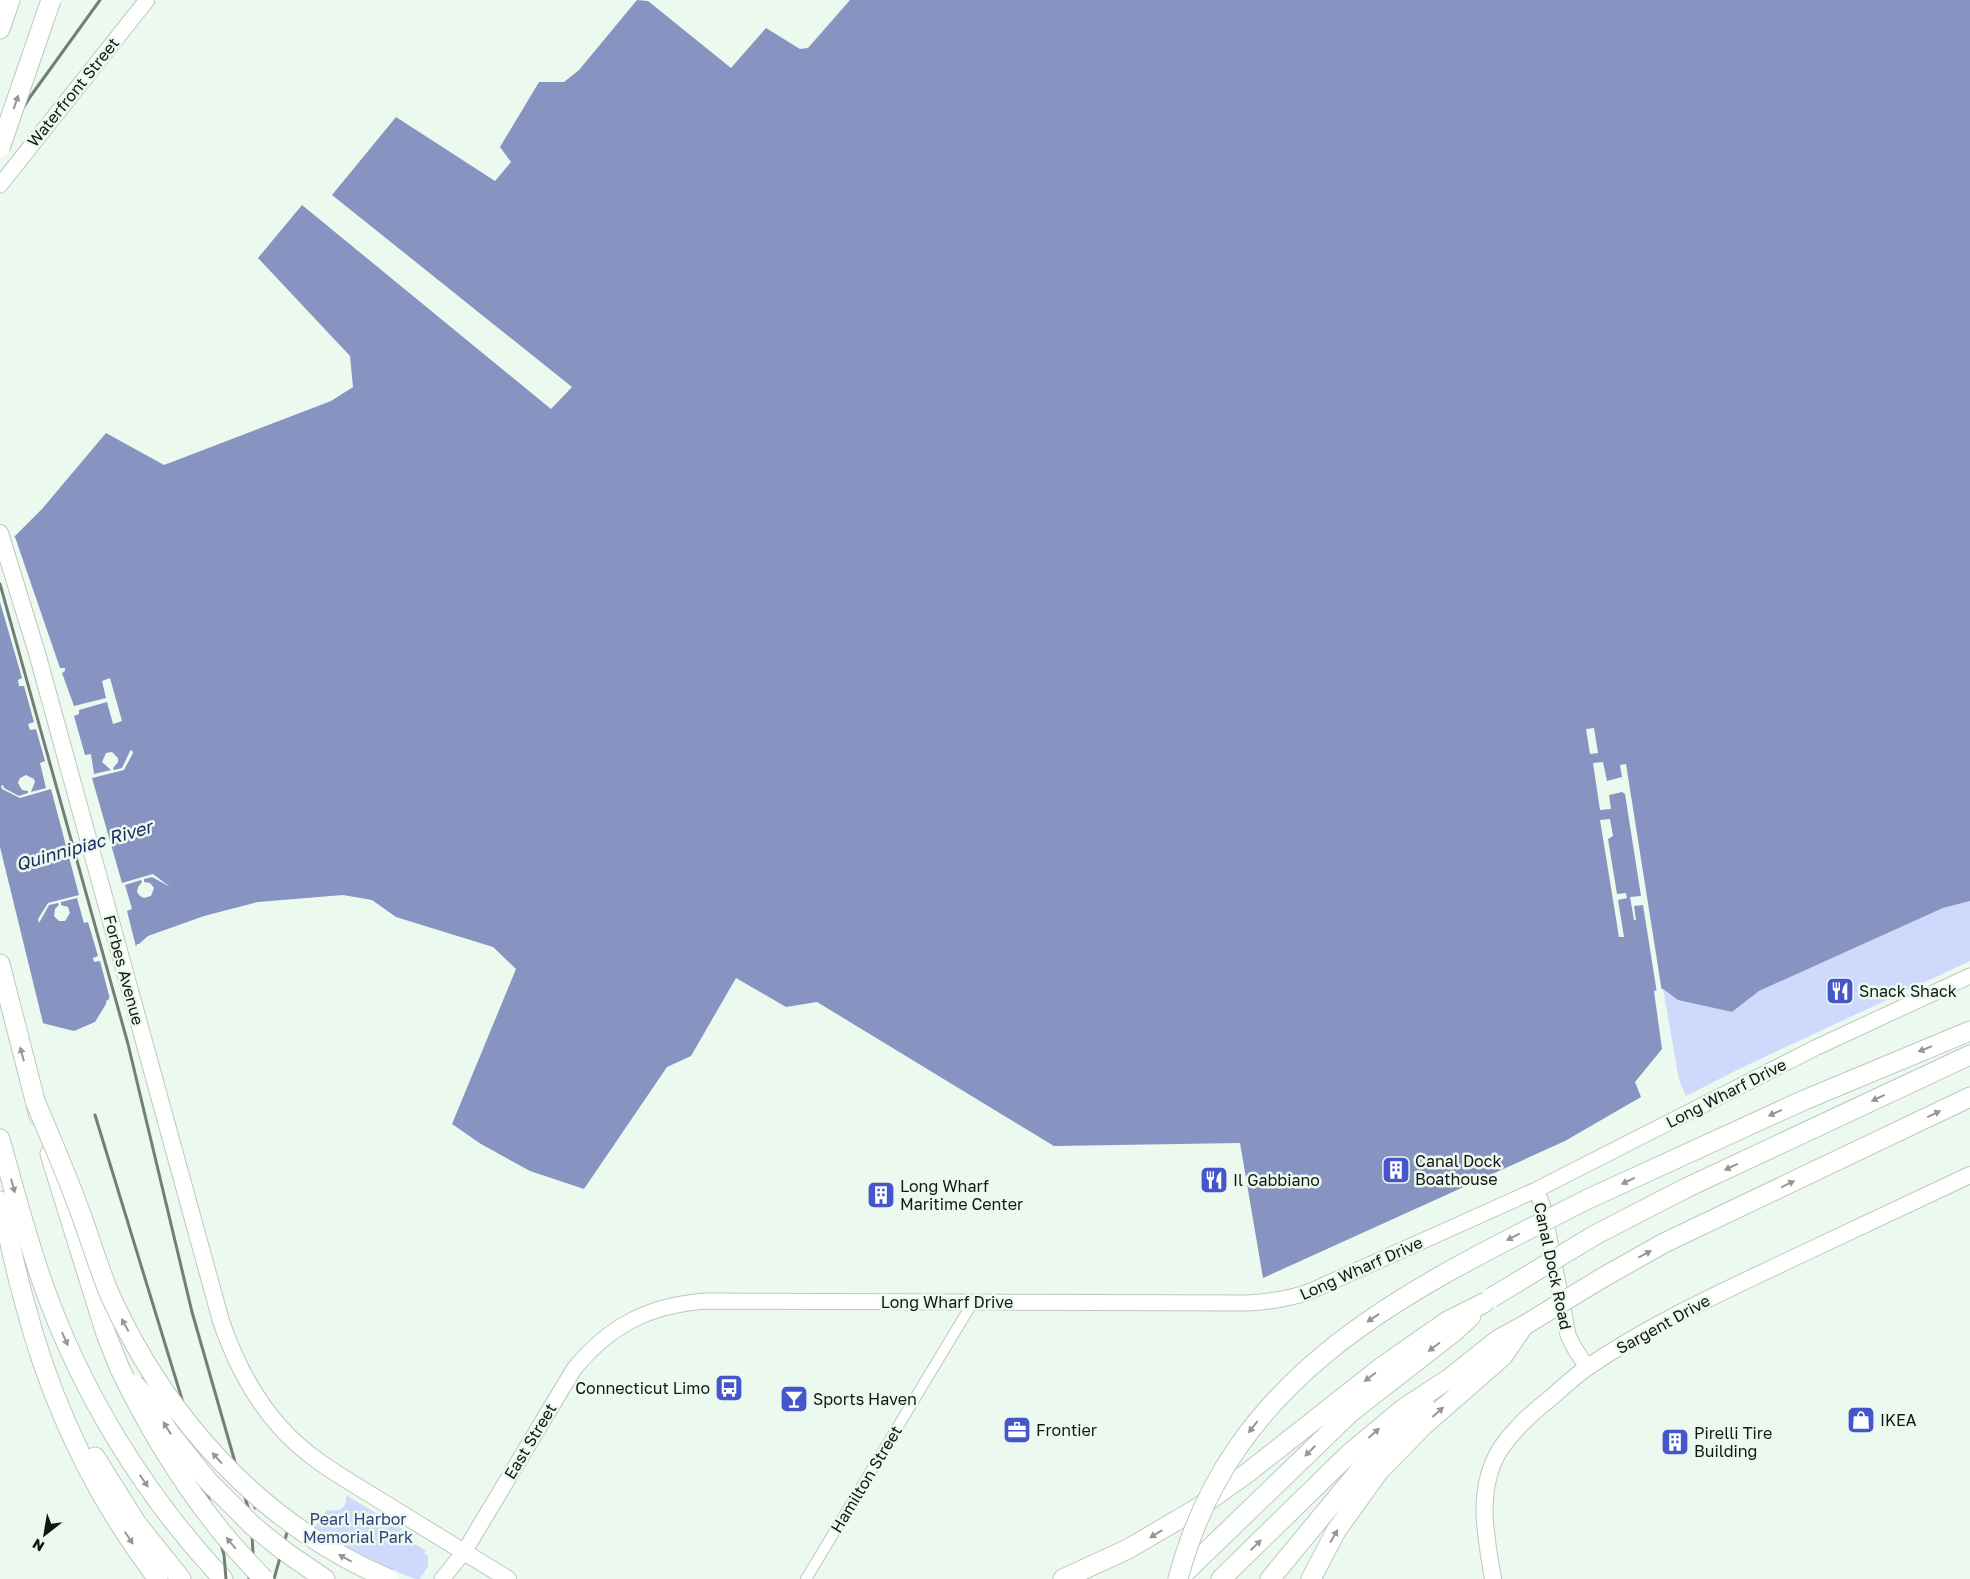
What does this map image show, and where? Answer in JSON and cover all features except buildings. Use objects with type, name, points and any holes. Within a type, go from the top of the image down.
[{"type":"highway","points":[[0,28],[10,0]]},
{"type":"highway","points":[[0,148],[51,0]]},
{"type":"highway","points":[[0,964],[35,1101],[106,1334],[120,1369],[152,1433],[177,1471],[214,1523],[264,1579]]},
{"type":"highway","points":[[1178,1579],[1201,1514],[1221,1474],[1247,1434],[1292,1382],[1340,1342],[1396,1302],[1478,1255],[1588,1200],[1802,1101],[1970,1031]]},
{"type":"highway","points":[[1063,1579],[1128,1549],[1198,1508],[1246,1474],[1391,1361],[1446,1322],[1487,1301],[1594,1234],[1653,1204],[1970,1055]]},
{"type":"highway","points":[[1311,1579],[1336,1531],[1379,1471],[1524,1325],[1602,1278],[1672,1240],[1970,1097]]},
{"type":"highway","points":[[35,1101],[79,1209],[110,1295],[137,1346],[170,1400],[219,1460],[266,1504],[322,1545],[389,1579]]},
{"type":"highway","points":[[0,1139],[31,1250],[56,1319],[72,1354],[114,1433],[143,1479],[186,1536],[223,1579]]},
{"type":"highway","points":[[0,1201],[24,1304],[36,1344],[72,1437],[110,1510],[158,1579]]},
{"type":"highway","points":[[9,1234],[49,1351],[79,1424],[100,1466],[124,1505],[181,1579]]},
{"type":"highway","points":[[1178,1579],[1346,1417],[1455,1331],[1487,1301]]},
{"type":"highway","points":[[1220,1579],[1357,1448],[1402,1409],[1501,1348]]},
{"type":"highway","points":[[120,1369],[151,1402],[168,1431],[227,1501],[270,1540],[325,1579]]},
{"type":"highway","points":[[1270,1579],[1369,1459],[1413,1418],[1450,1378]]},
{"type":"main road","name":"Waterfront Street","points":[[0,185],[147,0]]},
{"type":"main road","name":"Forbes Avenue","points":[[1,536],[37,653],[221,1321],[233,1354],[261,1402],[291,1439],[318,1460],[508,1579]]},
{"type":"main road","name":"Long Wharf Drive","points":[[634,1318],[668,1306],[706,1301],[1269,1302],[1293,1297],[1311,1291],[1536,1190],[1815,1048],[1970,976]]},
{"type":"main road","name":"Sargent Drive","points":[[1493,1579],[1484,1520],[1484,1497],[1498,1455],[1509,1437],[1529,1415],[1587,1368],[1655,1327],[1711,1297],[1970,1175]]},
{"type":"main road","name":"Canal Dock Road","points":[[1536,1190],[1543,1207],[1568,1335],[1587,1368]]},
{"type":"main road","name":"East Street","points":[[442,1579],[464,1552],[574,1369],[603,1339],[634,1318]]},
{"type":"street","name":"Hamilton Street","points":[[806,1579],[973,1302]]},
{"type":"green space","points":[[1970,901],[1970,961],[1739,1069],[1686,1096],[1679,1080],[1663,989],[1678,1000],[1732,1012],[1759,991],[1943,908]]},
{"type":"green space","name":"Pearl Harbor Memorial Park","points":[[346,1495],[402,1529],[400,1534],[426,1551],[424,1553],[428,1555],[428,1566],[420,1579],[415,1579],[351,1550],[314,1528],[327,1510],[339,1510],[344,1506]]},
{"type":"water","name":"Quinnipiac River","points":[[637,0],[648,1],[731,68],[766,28],[800,49],[808,48],[850,0],[1970,0],[1970,901],[1943,908],[1759,991],[1732,1012],[1678,1000],[1663,989],[1654,991],[1662,1049],[1635,1082],[1641,1097],[1565,1141],[1263,1278],[1240,1143],[1054,1146],[817,1002],[786,1007],[736,978],[691,1056],[667,1067],[584,1189],[530,1171],[481,1144],[452,1124],[516,969],[493,947],[396,917],[372,900],[343,895],[258,902],[204,916],[148,936],[120,961],[109,999],[95,1022],[74,1031],[34,1021],[0,1033],[0,542],[13,538],[42,509],[106,433],[164,465],[331,401],[353,387],[350,356],[258,258],[302,205],[551,409],[572,387],[332,195],[396,117],[495,181],[511,162],[500,147],[539,82],[564,82],[579,70]]},
{"type":"pier","points":[[15,537],[60,668],[65,668],[65,671],[62,673],[74,706],[106,698],[102,681],[110,678],[122,721],[113,724],[107,702],[79,710],[79,714],[74,716],[85,755],[91,754],[94,774],[111,770],[102,762],[106,753],[112,752],[118,758],[118,762],[113,768],[114,770],[122,768],[130,751],[132,750],[133,753],[124,770],[92,778],[122,883],[153,874],[170,887],[152,877],[144,879],[144,882],[150,883],[154,888],[151,896],[144,898],[137,892],[142,882],[141,880],[125,885],[132,909],[127,911],[136,947],[137,944],[142,944],[122,962],[111,999],[107,1005],[106,1001],[110,999],[100,961],[94,962],[93,958],[98,956],[88,922],[84,923],[77,898],[61,902],[61,905],[68,907],[70,913],[65,921],[59,921],[54,916],[55,909],[59,905],[58,903],[49,905],[39,923],[38,919],[48,903],[79,895],[51,789],[20,798],[2,789],[1,786],[3,785],[4,788],[19,796],[28,793],[28,791],[22,790],[18,783],[20,778],[26,775],[34,779],[35,782],[31,792],[46,788],[40,763],[45,761],[36,729],[30,730],[28,724],[34,722],[24,686],[19,686],[18,680],[22,678],[0,602],[0,540]]},
{"type":"pier","points":[[1594,728],[1598,753],[1590,754],[1586,729]]},
{"type":"pier","points":[[1603,762],[1607,781],[1622,777],[1620,765],[1626,764],[1662,992],[1657,993],[1643,905],[1634,906],[1636,920],[1634,920],[1630,897],[1641,896],[1625,794],[1622,792],[1609,795],[1611,809],[1600,810],[1593,763]]},
{"type":"pier","points":[[1610,819],[1613,836],[1608,839],[1617,894],[1626,893],[1627,898],[1618,900],[1624,937],[1619,937],[1600,820]]},
{"type":"pier","points":[[0,847],[44,1027],[34,1024],[10,1028],[0,1035]]},
{"type":"railway","points":[[0,146],[30,97],[100,0]]},
{"type":"railway","points":[[0,584],[128,1044],[192,1312],[251,1518],[253,1553],[249,1579]]},
{"type":"railway","points":[[95,1115],[181,1396],[224,1555],[226,1579]]},
{"type":"railway","points":[[250,1481],[255,1508]]},
{"type":"railway","points":[[274,1579],[288,1529]]},
{"type":"place","name":"Snack Shack","points":[[1840,991]]},
{"type":"place","name":"Canal Dock Boathouse","points":[[1396,1170]]},
{"type":"place","name":"Il Gabbiano","points":[[1214,1180]]},
{"type":"place","name":"Long Wharf Maritime Center","points":[[881,1195]]},
{"type":"place","name":"Connecticut Limo","points":[[729,1388]]},
{"type":"place","name":"Sports Haven","points":[[794,1399]]},
{"type":"place","name":"IKEA","points":[[1861,1420]]},
{"type":"place","name":"Frontier","points":[[1017,1430]]},
{"type":"place","name":"Pirelli Tire Building","points":[[1675,1442]]}]
